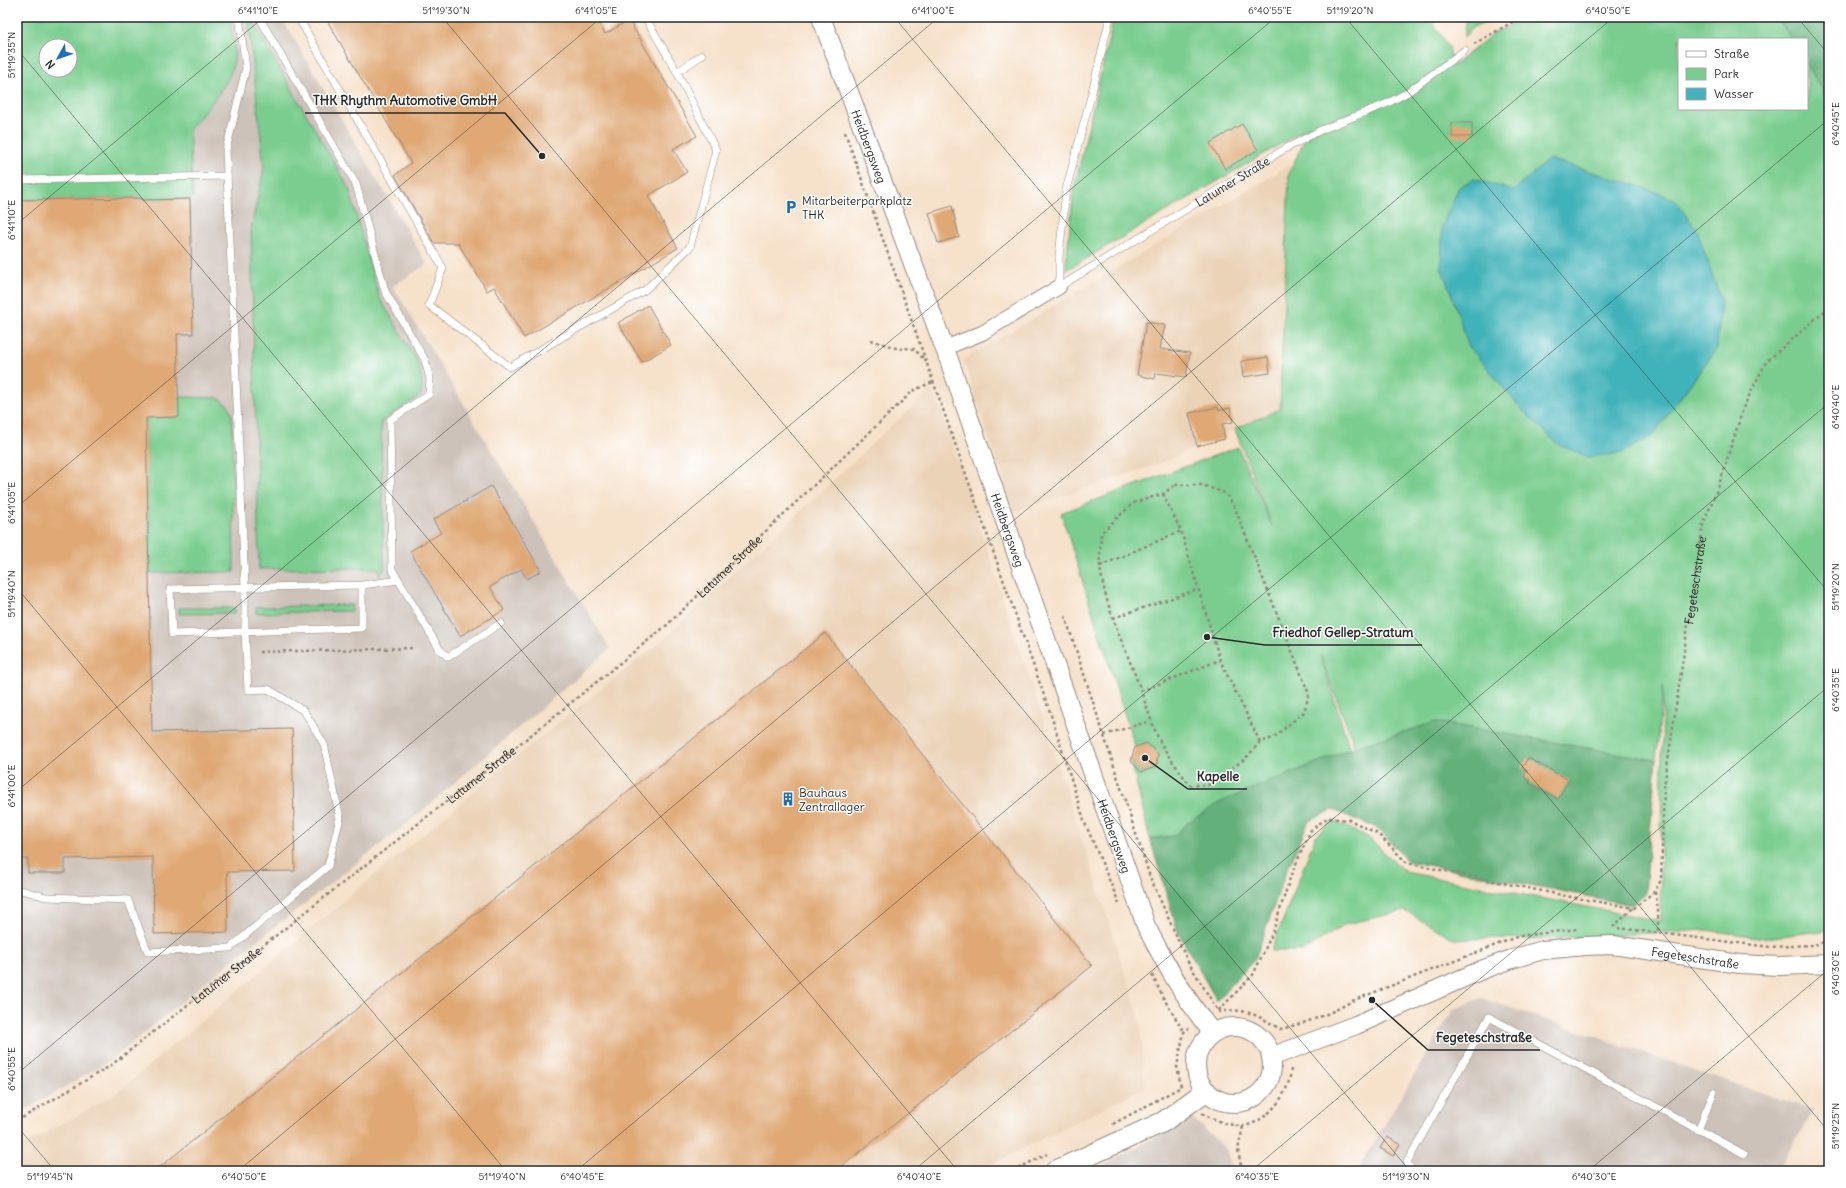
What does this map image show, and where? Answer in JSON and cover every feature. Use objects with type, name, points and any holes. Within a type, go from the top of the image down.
[{"type":"main road","points":[[1054,1162],[1163,1122],[1186,1095],[1206,1090]]},
{"type":"street","name":"Heidbergsweg","points":[[821,17],[945,348],[1146,926],[1163,959],[1201,1019],[1213,1033]]},
{"type":"street","name":"Latumer Straße","points":[[945,348],[982,333],[1059,286]]},
{"type":"street","name":"Fegeteschstraße","points":[[1271,1057],[1356,1025],[1512,958],[1544,950],[1613,945],[1740,964],[1779,966],[1829,964]]},
{"type":"street","points":[[1236,1027],[1248,1029],[1259,1036],[1267,1045],[1271,1057],[1272,1069],[1268,1081],[1262,1091],[1252,1098],[1240,1102],[1228,1102],[1216,1098],[1206,1090],[1200,1081],[1197,1071],[1196,1060],[1199,1050],[1213,1033],[1224,1028],[1236,1027]]},
{"type":"lane","points":[[17,889],[46,897],[128,900],[148,952],[230,948],[328,866],[340,818],[324,744],[304,711],[268,689],[248,690],[226,150],[246,68],[239,17]]},
{"type":"lane","points":[[259,17],[356,184],[385,291],[425,360],[430,379],[429,394],[390,420],[392,569],[440,650],[448,657],[502,623]]},
{"type":"lane","points":[[298,17],[443,268],[429,305],[510,367],[645,290],[690,247],[716,150],[677,72],[645,17]]},
{"type":"lane","points":[[1059,286],[1066,190],[1110,17]]},
{"type":"lane","name":"Latumer Straße","points":[[1059,286],[1283,150],[1321,130],[1388,103],[1408,92],[1465,50]]},
{"type":"lane","points":[[677,72],[702,55]]},
{"type":"lane","points":[[17,180],[227,176]]},
{"type":"lane","points":[[362,585],[362,628],[172,634],[170,589],[362,585],[382,584],[399,580]]},
{"type":"lane","points":[[1412,1171],[1407,1162],[1489,1016],[1744,1154]]},
{"type":"lane","points":[[1698,1130],[1714,1092]]},
{"type":"path","points":[[1465,50],[1522,17]]},
{"type":"path","points":[[844,129],[1051,715]]},
{"type":"path","name":"Fegeteschstraße","points":[[1655,892],[1661,880],[1664,787],[1703,524],[1718,488],[1744,406],[1766,362],[1829,307]]},
{"type":"path","points":[[871,340],[895,348],[914,349],[925,360]]},
{"type":"path","name":"Latumer Straße","points":[[17,1121],[110,1066],[128,1053],[530,736],[667,625],[914,390],[933,382]]},
{"type":"path","points":[[1175,485],[1202,485],[1225,493],[1234,506],[1308,694],[1304,712],[1273,738],[1260,742],[1246,758],[1208,785],[1190,785],[1164,748],[1150,721],[1141,690],[1113,618],[1100,566],[1101,533],[1133,503],[1163,494],[1175,485]]},
{"type":"path","points":[[1163,494],[1180,531],[1220,660],[1260,742]]},
{"type":"path","points":[[1100,566],[1180,531]]},
{"type":"path","points":[[1113,618],[1199,589]]},
{"type":"path","points":[[1065,616],[1150,877],[1187,960],[1218,1011],[1253,975],[1272,932],[1291,875],[1312,830],[1327,818],[1350,820],[1378,834],[1407,863],[1571,897],[1634,908]]},
{"type":"path","points":[[259,652],[415,648]]},
{"type":"path","points":[[1141,690],[1220,660]]},
{"type":"path","points":[[1104,734],[1150,721]]},
{"type":"path","points":[[1613,927],[1655,892],[1658,909],[1658,932]]},
{"type":"path","points":[[1184,1032],[1177,1066],[1186,1095],[1204,1115],[1220,1122],[1244,1126],[1260,1118],[1274,1108],[1284,1095],[1290,1082],[1291,1075],[1289,1050],[1280,1029]]},
{"type":"path","points":[[1111,1125],[1186,1095]]},
{"type":"path","points":[[1242,1171],[1238,1150],[1244,1126]]},
{"type":"path","points":[[1013,1171],[1054,1162]]},
{"type":"shaded area","points":[[17,17],[281,17],[427,264],[393,286],[610,649],[408,823],[235,958],[114,1058],[17,1115]]},
{"type":"shaded area","points":[[1290,165],[1280,409],[1164,462],[1014,512],[963,360]]},
{"type":"shaded area","points":[[931,389],[944,417],[1140,1020],[1145,1087],[978,1171],[17,1171],[17,1149],[114,1095],[507,764],[657,645]]},
{"type":"shaded area","points":[[1481,998],[1813,1110],[1777,1171],[1357,1171],[1453,1010]]},
{"type":"shaded area","points":[[1191,1117],[1226,1149],[1233,1171],[1093,1171]]},
{"type":"green space","points":[[17,17],[230,17],[234,50],[232,69],[228,79],[216,97],[189,130],[193,198],[142,200],[141,198],[17,200]]},
{"type":"green space","points":[[248,17],[250,17],[349,188],[379,297],[417,361],[422,382],[421,395],[381,422],[384,570],[379,577],[379,568],[259,569],[251,229],[264,167]]},
{"type":"green space","points":[[1114,17],[1429,17],[1449,47],[1453,66],[1494,33],[1528,17],[1806,17],[1829,41],[1829,930],[1765,938],[1706,930],[1543,939],[1492,938],[1456,940],[1405,911],[1346,924],[1303,951],[1271,951],[1316,835],[1333,821],[1368,837],[1405,872],[1660,921],[1663,686],[1656,760],[1436,722],[1355,747],[1320,655],[1350,749],[1221,802],[1189,822],[1174,836],[1150,839],[1131,761],[1141,772],[1156,767],[1158,754],[1147,743],[1135,747],[1061,513],[1238,447],[1272,526],[1235,429],[1280,409],[1289,173],[1311,126],[1065,271],[1074,189]],"holes":[[[1549,159],[1588,171],[1717,348],[1652,436],[1453,298],[1441,267],[1474,179],[1514,191]]]},
{"type":"green space","points":[[1467,17],[1494,17],[1472,28],[1464,37]]},
{"type":"green space","points":[[1777,17],[1829,17],[1829,101],[1808,67],[1808,38],[1790,38]]},
{"type":"green space","points":[[178,397],[218,398],[228,405],[232,416],[234,572],[149,573],[146,418],[178,417]]},
{"type":"green space","points":[[351,605],[352,611],[256,613],[256,607]]},
{"type":"green space","points":[[179,608],[235,608],[235,613],[179,614]]},
{"type":"green space","points":[[1436,722],[1656,760],[1645,894],[1632,905],[1407,861],[1379,829],[1333,810],[1309,821],[1286,872],[1255,959],[1217,1001],[1178,932],[1150,839],[1174,836],[1189,822],[1221,802],[1350,749]]},
{"type":"water","points":[[1549,159],[1639,186],[1674,199],[1697,230],[1721,300],[1717,348],[1652,436],[1622,453],[1588,457],[1559,445],[1522,410],[1468,345],[1441,267],[1442,226],[1459,187],[1474,179],[1514,191]]},
{"type":"building","points":[[325,17],[595,17],[605,34],[629,20],[697,136],[673,149],[687,172],[648,196],[678,248],[524,338],[494,287],[487,291],[458,243],[434,243],[395,175],[411,163]]},
{"type":"building","points":[[1452,123],[1472,123],[1472,137],[1452,137]]},
{"type":"building","points":[[1242,124],[1258,150],[1225,169],[1210,143]]},
{"type":"building","points":[[141,198],[142,200],[190,199],[193,334],[177,334],[179,417],[146,418],[152,732],[292,729],[295,871],[227,872],[228,932],[154,934],[153,857],[65,859],[65,873],[28,873],[28,859],[17,859],[17,200]]},
{"type":"building","points":[[952,206],[959,237],[938,243],[929,213]]},
{"type":"building","points":[[648,305],[671,345],[642,362],[618,323]]},
{"type":"building","points":[[1146,322],[1165,325],[1160,349],[1190,353],[1186,377],[1156,373],[1155,379],[1137,375]]},
{"type":"building","points":[[1268,357],[1270,373],[1243,377],[1241,361]]},
{"type":"building","points":[[1218,407],[1219,411],[1230,408],[1233,422],[1222,424],[1225,439],[1197,446],[1189,413]]},
{"type":"building","points":[[491,486],[541,571],[527,579],[521,569],[490,587],[504,610],[460,636],[410,551],[441,533],[433,520]]},
{"type":"building","name":"Bauhaus Zentrallager","points":[[825,633],[1092,966],[836,1171],[155,1171]]},
{"type":"building","points":[[1147,743],[1158,754],[1156,767],[1141,772],[1131,761],[1135,747]]},
{"type":"building","points":[[1528,758],[1569,780],[1558,799],[1529,783],[1530,781],[1524,777],[1527,771],[1522,768]]},
{"type":"building","points":[[1387,1137],[1400,1144],[1393,1156],[1380,1148]]},
{"type":"place","name":"THK Rhythm Automotive GmbH","points":[[542,156]]},
{"type":"place","name":"Mitarbeiterparkplatz THK","points":[[791,207]]},
{"type":"place","name":"Friedhof Gellep-Stratum","points":[[1207,637]]},
{"type":"place","name":"Kapelle","points":[[1145,758]]},
{"type":"place","name":"Bauhaus Zentrallager","points":[[788,799]]},
{"type":"place","name":"Fegeteschstraße","points":[[1372,1000]]}]
